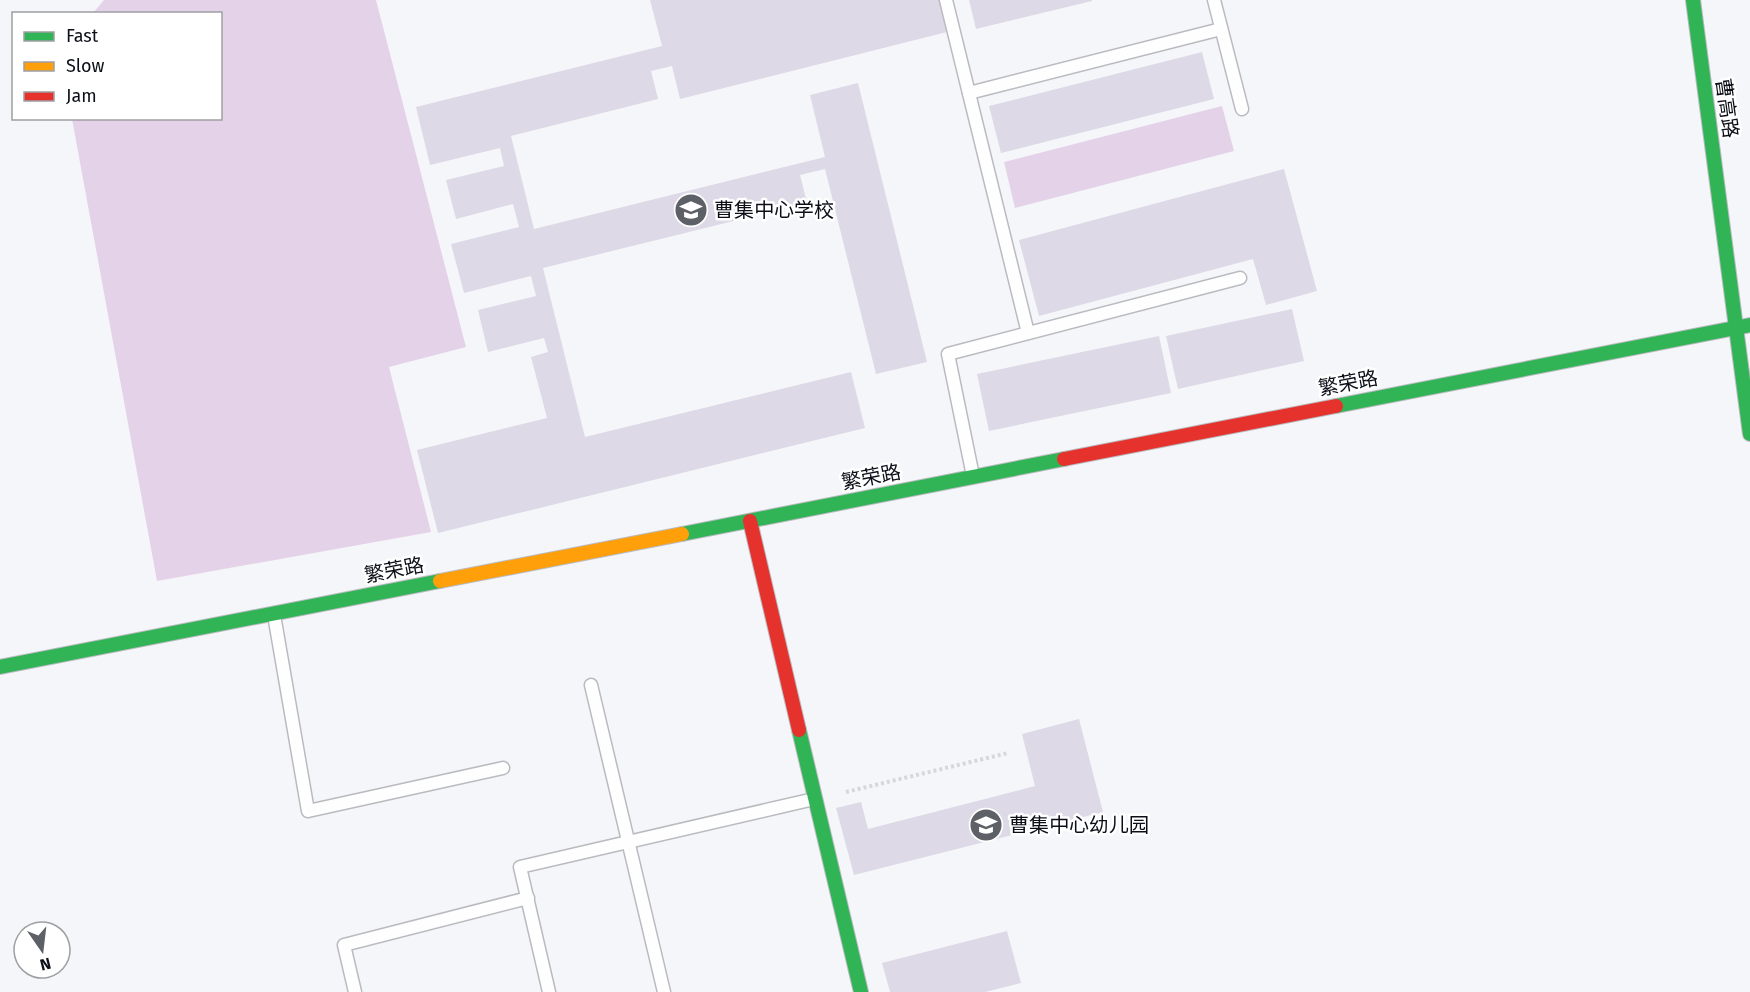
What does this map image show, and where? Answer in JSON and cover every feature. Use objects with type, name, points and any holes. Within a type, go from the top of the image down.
[{"type":"street","name":"曹高路","points":[[1693,0],[1743,326],[1750,434]]},
{"type":"street","name":"繁荣路","points":[[0,668],[1743,326]]},
{"type":"street","points":[[750,521],[861,992]]},
{"type":"lane","points":[[946,0],[1028,333]]},
{"type":"lane","points":[[1214,0],[1242,109]]},
{"type":"lane","points":[[969,93],[1221,29]]},
{"type":"lane","points":[[973,477],[948,354],[1240,278]]},
{"type":"lane","points":[[274,614],[308,811],[503,768]]},
{"type":"lane","points":[[591,685],[664,992]]},
{"type":"lane","points":[[549,992],[520,867],[816,799]]},
{"type":"lane","points":[[355,992],[344,945],[528,898]]},
{"type":"path","points":[[816,799],[1008,753]]},
{"type":"shaded area","points":[[104,0],[376,0],[466,347],[389,367],[431,532],[157,581],[72,120],[222,120],[222,12],[94,12]]},
{"type":"shaded area","points":[[1222,106],[1234,151],[1015,208],[1004,162]]},
{"type":"building","points":[[650,0],[943,0],[951,31],[680,99],[672,66],[651,71],[658,99],[511,136],[534,229],[825,157],[810,95],[858,83],[927,362],[876,374],[825,169],[800,175],[807,203],[543,268],[585,437],[851,372],[865,428],[438,533],[417,450],[547,418],[531,357],[548,352],[544,338],[488,352],[478,310],[536,296],[531,276],[464,293],[451,244],[519,227],[513,204],[456,219],[446,180],[504,166],[500,148],[430,165],[416,107],[662,46]]},
{"type":"building","points":[[969,0],[1092,0],[1092,1],[976,29]]},
{"type":"building","points":[[1202,52],[1214,99],[1001,153],[989,106]]},
{"type":"building","points":[[1284,169],[1317,291],[1266,305],[1253,259],[1039,316],[1019,240]]},
{"type":"building","points":[[1292,309],[1304,361],[1178,389],[1166,336]]},
{"type":"building","points":[[1159,336],[1171,393],[989,431],[977,374]]},
{"type":"building","points":[[1079,719],[1103,812],[854,875],[836,808],[861,802],[868,829],[1035,786],[1022,734]]},
{"type":"building","points":[[1007,931],[1021,983],[985,992],[890,992],[882,963]]},
{"type":"traffic: fast","points":[[1693,0],[1750,434]]},
{"type":"traffic: fast","points":[[1336,406],[1750,325]]},
{"type":"traffic: fast","points":[[682,534],[1064,459]]},
{"type":"traffic: fast","points":[[0,667],[440,581]]},
{"type":"traffic: fast","points":[[799,730],[861,992]]},
{"type":"traffic: slow","points":[[440,581],[682,534]]},
{"type":"traffic: jam","points":[[1064,459],[1336,406]]},
{"type":"traffic: jam","points":[[750,521],[799,730]]},
{"type":"place","name":"曹集中心学校","points":[[691,210]]},
{"type":"place","name":"曹集中心幼儿园","points":[[986,825]]}]
